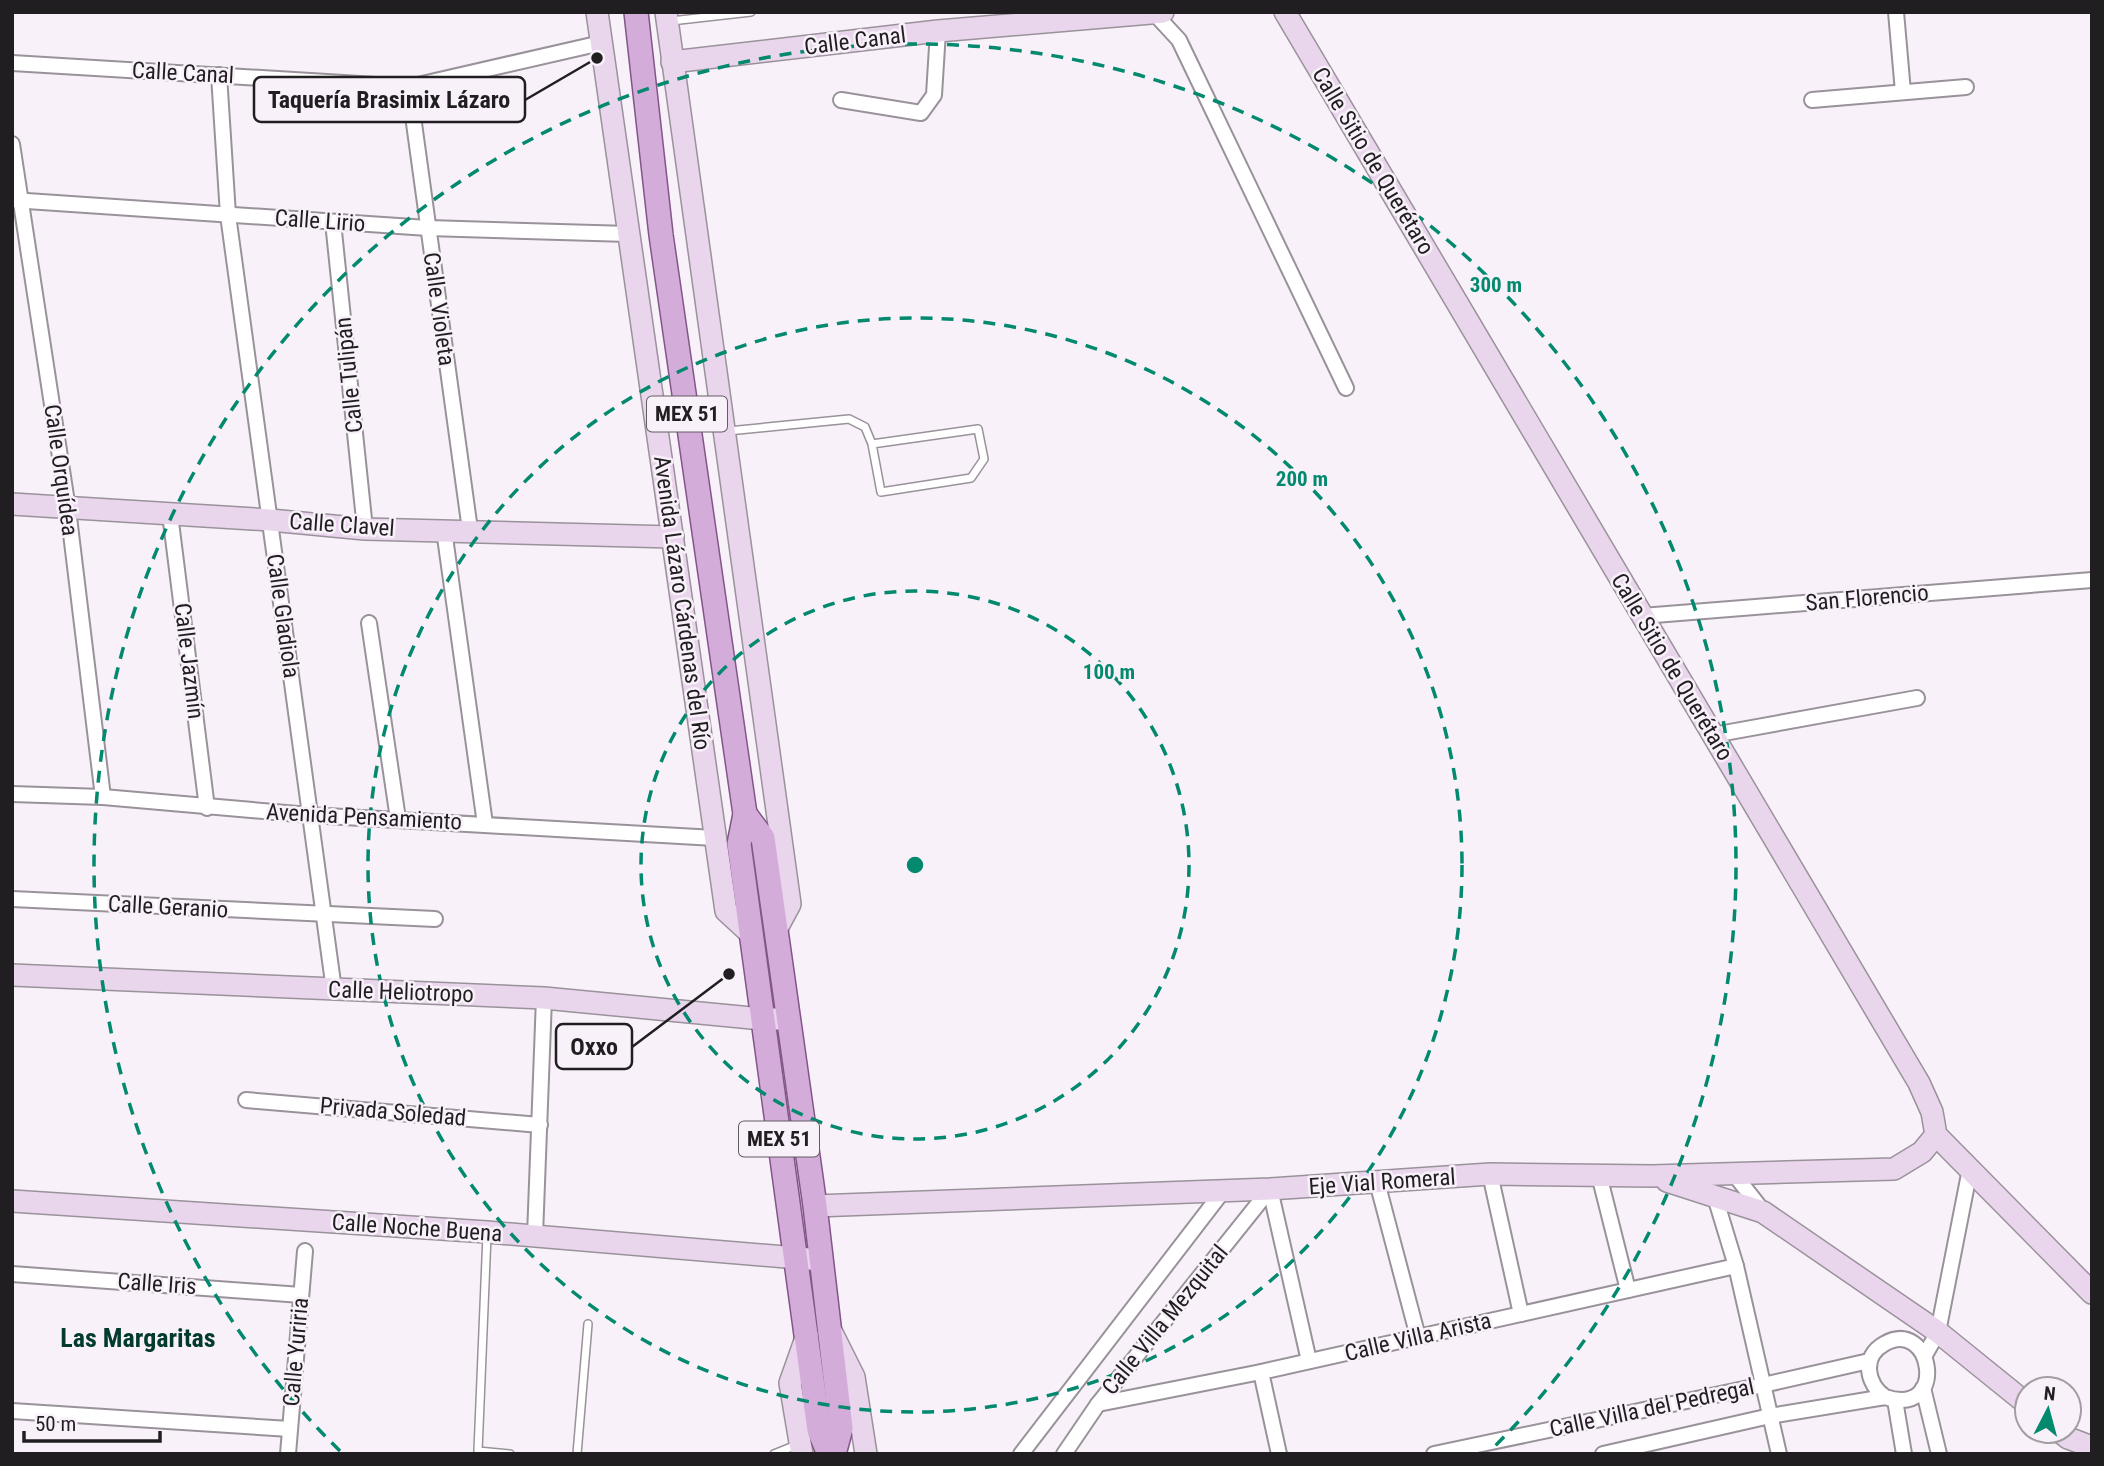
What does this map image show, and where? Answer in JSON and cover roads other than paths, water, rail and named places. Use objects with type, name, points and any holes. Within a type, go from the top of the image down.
[{"type":"main road","name":"Avenida Lázaro Cárdenas del Río","points":[[597,12],[726,911],[751,934]]},
{"type":"main road","name":"Avenida Lázaro Cárdenas del Río","points":[[636,12],[661,235],[745,814],[739,844],[762,1019],[818,1430],[831,1454]]},
{"type":"main road","name":"Calle Sitio de Querétaro","points":[[1285,12],[1919,1083],[1932,1112],[1936,1135],[2092,1293]]},
{"type":"main road","name":"Calle Canal","points":[[672,61],[938,31],[1159,13]]},
{"type":"main road","points":[[667,17],[790,904],[776,930]]},
{"type":"main road","name":"Calle Clavel","points":[[12,504],[270,520],[365,529],[673,537]]},
{"type":"main road","name":"Avenida Lázaro Cárdenas del Río","points":[[745,814],[763,838],[815,1206],[841,1428],[831,1454]]},
{"type":"main road","name":"Calle Heliotropo","points":[[12,975],[544,998],[762,1019],[788,1018]]},
{"type":"main road","name":"Eje Vial Romeral","points":[[815,1206],[1270,1189],[1490,1174],[1651,1176],[1894,1169],[1922,1152],[1936,1135]]},
{"type":"main road","points":[[1651,1176],[1763,1212],[1938,1332],[2013,1394]]},
{"type":"main road","name":"Calle Noche Buena","points":[[12,1201],[486,1232],[821,1261]]},
{"type":"main road","name":"Avenida Lázaro Cárdenas del Río","points":[[831,1330],[855,1377],[866,1454]]},
{"type":"main road","name":"Avenida Lázaro Cárdenas del Río","points":[[801,1449],[790,1383],[807,1335]]},
{"type":"street","points":[[1896,12],[1903,92]]},
{"type":"street","points":[[1159,13],[1179,40],[1346,388]]},
{"type":"street","points":[[841,100],[921,113],[934,95],[938,31]]},
{"type":"street","name":"Calle Canal","points":[[12,63],[409,87],[601,43]]},
{"type":"street","name":"Calle Gladiola","points":[[219,75],[228,215],[334,990]]},
{"type":"street","name":"Calle Violeta","points":[[409,87],[470,530]]},
{"type":"street","points":[[1812,100],[1966,87]]},
{"type":"street","name":"Calle Orquídea","points":[[12,144],[16,200],[68,509],[103,797]]},
{"type":"street","name":"Calle Lirio","points":[[16,200],[428,228],[629,234]]},
{"type":"street","name":"Calle Tulipán","points":[[333,222],[365,529]]},
{"type":"street","name":"Calle Jazmín","points":[[170,514],[207,807]]},
{"type":"street","points":[[444,530],[485,824]]},
{"type":"street","name":"San Florencio","points":[[1642,616],[2092,580]]},
{"type":"street","points":[[369,623],[398,819]]},
{"type":"street","points":[[1713,735],[1917,698]]},
{"type":"street","name":"Avenida Pensamiento","points":[[12,794],[103,797],[309,815],[715,838]]},
{"type":"street","name":"Calle Geranio","points":[[12,898],[435,919]]},
{"type":"street","points":[[535,1236],[544,998]]},
{"type":"street","name":"Privada Soledad","points":[[246,1100],[540,1125]]},
{"type":"street","points":[[1925,1355],[1938,1332],[1970,1170]]},
{"type":"street","points":[[1490,1174],[1521,1314]]},
{"type":"street","points":[[1734,1174],[1763,1212]]},
{"type":"street","points":[[1599,1175],[1628,1290]]},
{"type":"street","points":[[1377,1182],[1418,1337]]},
{"type":"street","points":[[1270,1189],[1309,1361]]},
{"type":"street","name":"Calle Villa Mezquital","points":[[1064,1454],[1098,1404],[1270,1189]]},
{"type":"street","name":"Calle Villa Mezquital","points":[[1021,1454],[1223,1191]]},
{"type":"street","points":[[1715,1197],[1736,1266],[1779,1454]]},
{"type":"street","name":"Calle Yuriria","points":[[288,1454],[305,1251]]},
{"type":"street","name":"Calle Villa Arista","points":[[1098,1404],[1261,1372],[1736,1266]]},
{"type":"street","name":"Calle Iris","points":[[12,1274],[301,1294]]},
{"type":"street","points":[[1890,1399],[1906,1399],[1923,1388],[1928,1377],[1929,1366],[1925,1355],[1917,1346],[1907,1341],[1884,1343],[1875,1351],[1868,1371],[1870,1382],[1890,1399],[1904,1454]]},
{"type":"street","name":"Calle Villa del Pedregal","points":[[1434,1454],[1870,1361]]},
{"type":"street","points":[[1261,1372],[1279,1454]]},
{"type":"street","points":[[1923,1388],[1939,1454]]},
{"type":"street","name":"Calle Villa del Pedregal","points":[[1603,1454],[1770,1416],[1890,1399]]},
{"type":"street","points":[[12,1411],[290,1429]]},
{"type":"lane","points":[[667,17],[751,12]]},
{"type":"lane","points":[[724,432],[849,419],[864,427],[872,444],[881,492],[971,478],[984,459],[978,429],[872,444]]},
{"type":"lane","points":[[486,1232],[478,1451],[510,1454]]},
{"type":"lane","points":[[577,1454],[588,1324]]},
{"type":"lane","points":[[774,1454],[801,1449]]},
{"type":"place","name":"Taquería Brasimix Lázaro","points":[[597,58]]},
{"type":"place","name":"Oxxo","points":[[729,974]]},
{"type":"district","name":"Las Margaritas","points":[[138,1338]]}]
